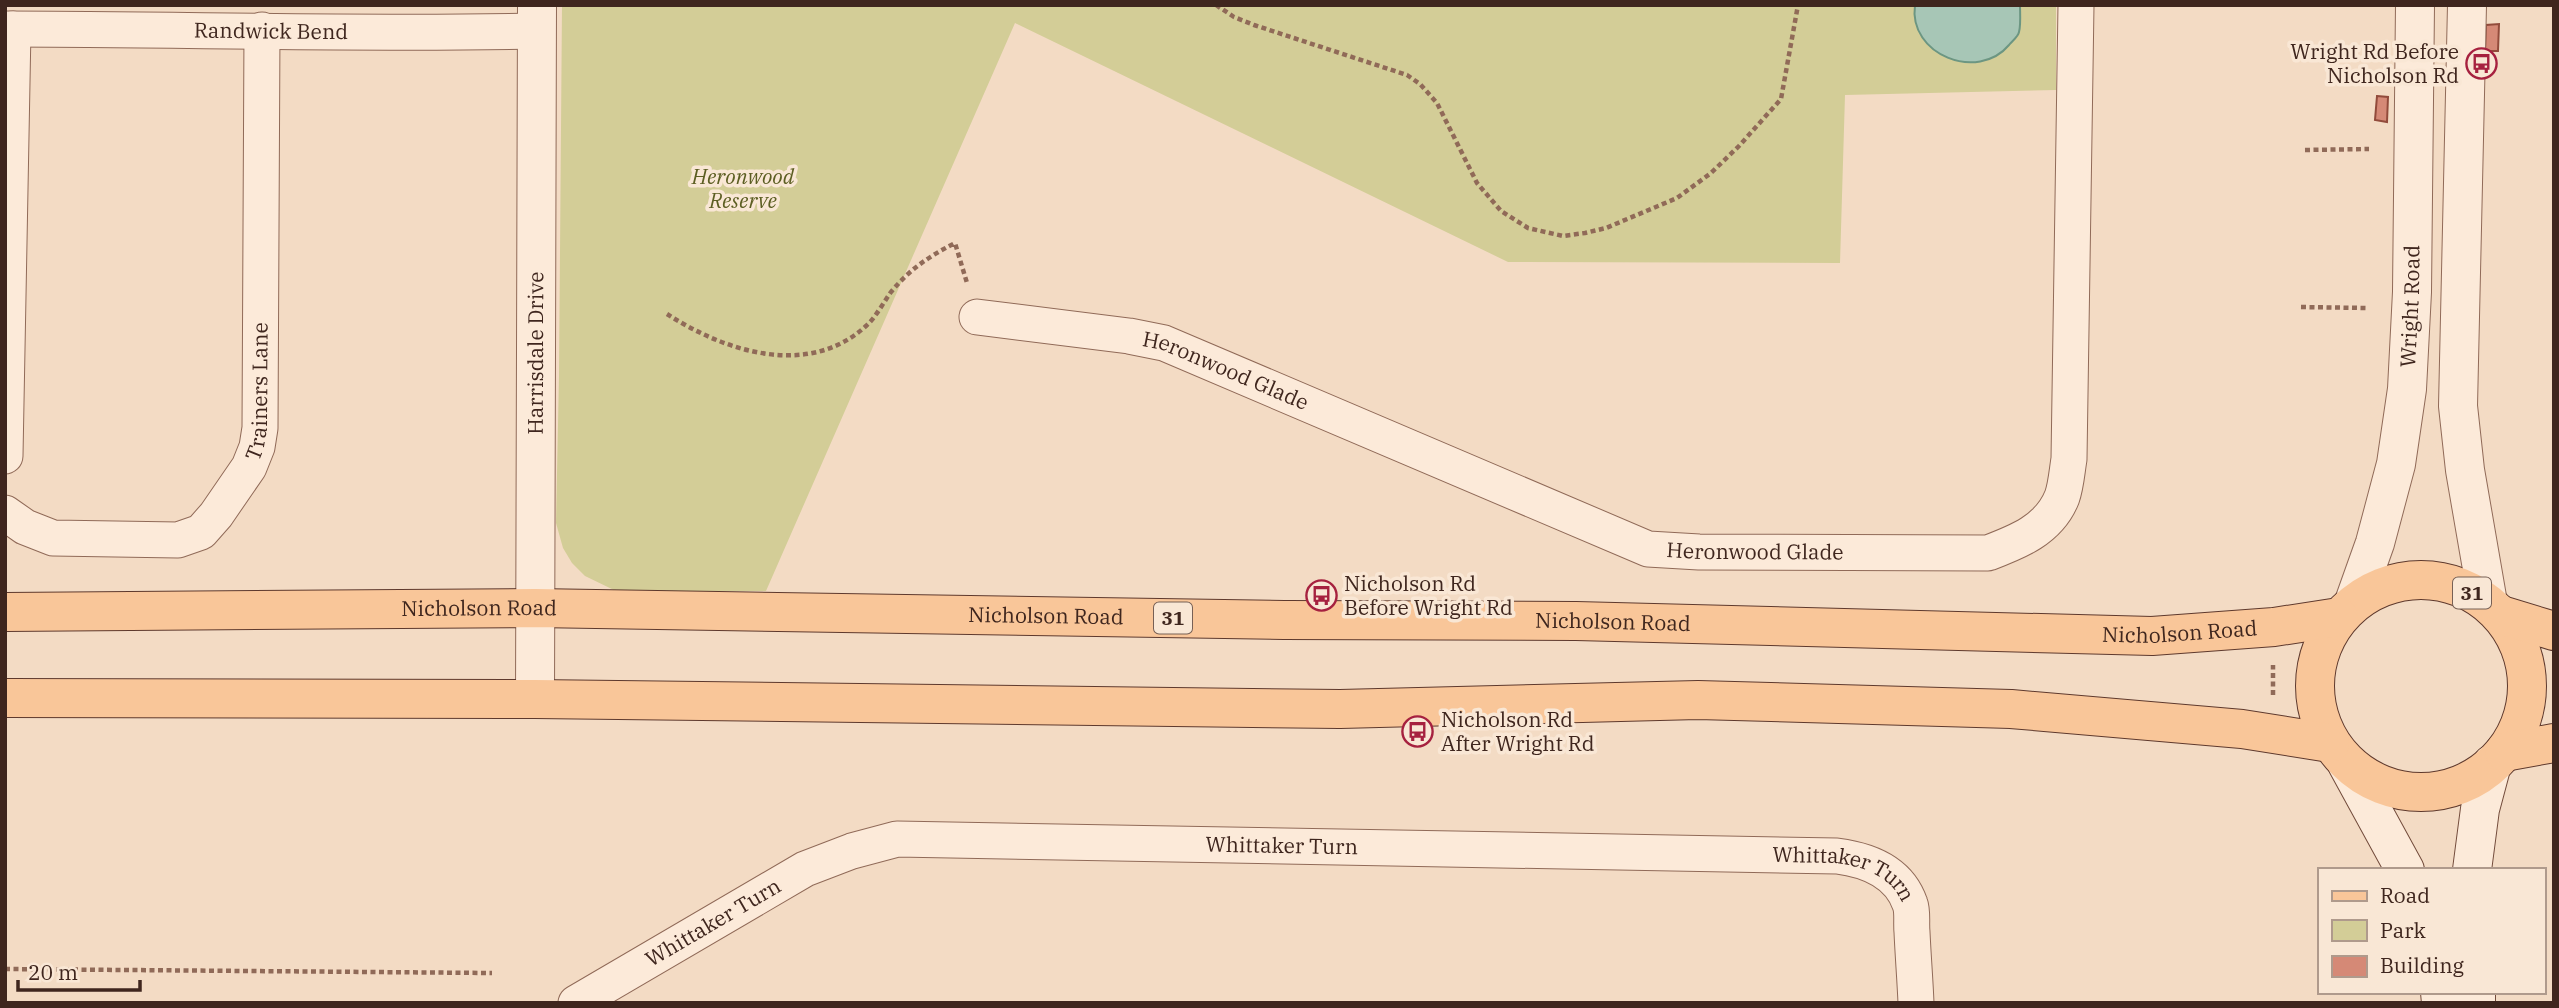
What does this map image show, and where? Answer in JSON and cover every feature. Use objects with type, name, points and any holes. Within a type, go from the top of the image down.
[{"type":"main road","name":"Nicholson Road","points":[[5,612],[535,608],[1283,620],[1590,621],[2152,636],[2274,627],[2346,610],[2379,587],[2407,579],[2436,580],[2464,588],[2494,609],[2554,631]]},
{"type":"main road","name":"31","points":[[5,698],[535,699],[1327,709],[1698,700],[2011,709],[2242,729],[2338,753],[2368,779],[2392,789],[2417,793],[2443,790],[2468,782],[2498,758],[2519,726],[2526,697],[2526,668],[2517,640],[2494,609]]},
{"type":"main road","points":[[2338,753],[2316,712],[2314,679],[2322,646],[2346,610]]},
{"type":"main road","name":"31","points":[[2498,758],[2554,743]]},
{"type":"street","name":"Heronwood Glade","points":[[977,317],[1129,335],[1164,343],[1648,549],[1699,552],[1988,553],[2021,541],[2044,524],[2062,498],[2069,459],[2076,5]]},
{"type":"street","name":"Wright Road","points":[[2346,610],[2375,543],[2396,464],[2407,389],[2412,292],[2416,5]]},
{"type":"street","points":[[2467,5],[2458,406],[2465,470],[2494,609]]},
{"type":"street","name":"Randwick Bend","points":[[9,29],[423,33],[537,18]]},
{"type":"street","name":"Harrisdale Drive","points":[[535,699],[537,18]]},
{"type":"street","points":[[5,456],[9,29]]},
{"type":"street","name":"Trainers Lane","points":[[5,513],[25,527],[52,538],[178,540],[201,532],[250,467],[260,428],[262,30]]},
{"type":"street","points":[[2338,753],[2404,868]]},
{"type":"street","points":[[2472,868],[2480,809],[2498,758]]},
{"type":"street","name":"Whittaker Turn","points":[[576,1003],[804,869],[852,851],[897,839],[1823,856],[1860,859],[1878,866],[1890,876],[1903,891],[1910,906],[1916,1003]]},
{"type":"path","points":[[1216,5],[1234,17],[1254,25],[1407,75],[1420,84],[1437,103],[1477,183],[1488,198],[1501,211],[1528,228],[1563,236],[1606,228],[1677,198],[1739,146],[1781,99],[1798,5]]},
{"type":"path","points":[[2305,150],[2369,149]]},
{"type":"path","points":[[667,314],[696,333],[748,351],[795,356],[822,350],[844,341],[867,326],[893,290],[925,258],[955,243],[977,317]]},
{"type":"path","points":[[2301,307],[2367,308]]},
{"type":"path","points":[[2273,658],[2273,697]]},
{"type":"path","points":[[5,969],[492,973]]},
{"type":"green space","name":"Heronwood Reserve","points":[[562,5],[2056,5],[2056,90],[1845,95],[1840,263],[1508,262],[1015,23],[766,591],[616,591],[585,576],[572,563],[563,548],[556,523]]},
{"type":"shaded area","points":[[1915,5],[2020,5],[2019,32],[1996,56],[1964,62],[1948,58],[1922,38],[1916,23]]},
{"type":"building","points":[[2499,24],[2498,51],[2485,51],[2486,25]]},
{"type":"building","points":[[2377,96],[2388,97],[2387,122],[2375,120]]},
{"type":"place","name":"Wright Rd Before Nicholson Rd","points":[[2482,64]]},
{"type":"place","name":"Nicholson Rd Before Wright Rd","points":[[1321,596]]},
{"type":"place","name":"Nicholson Rd After Wright Rd","points":[[1418,732]]}]
